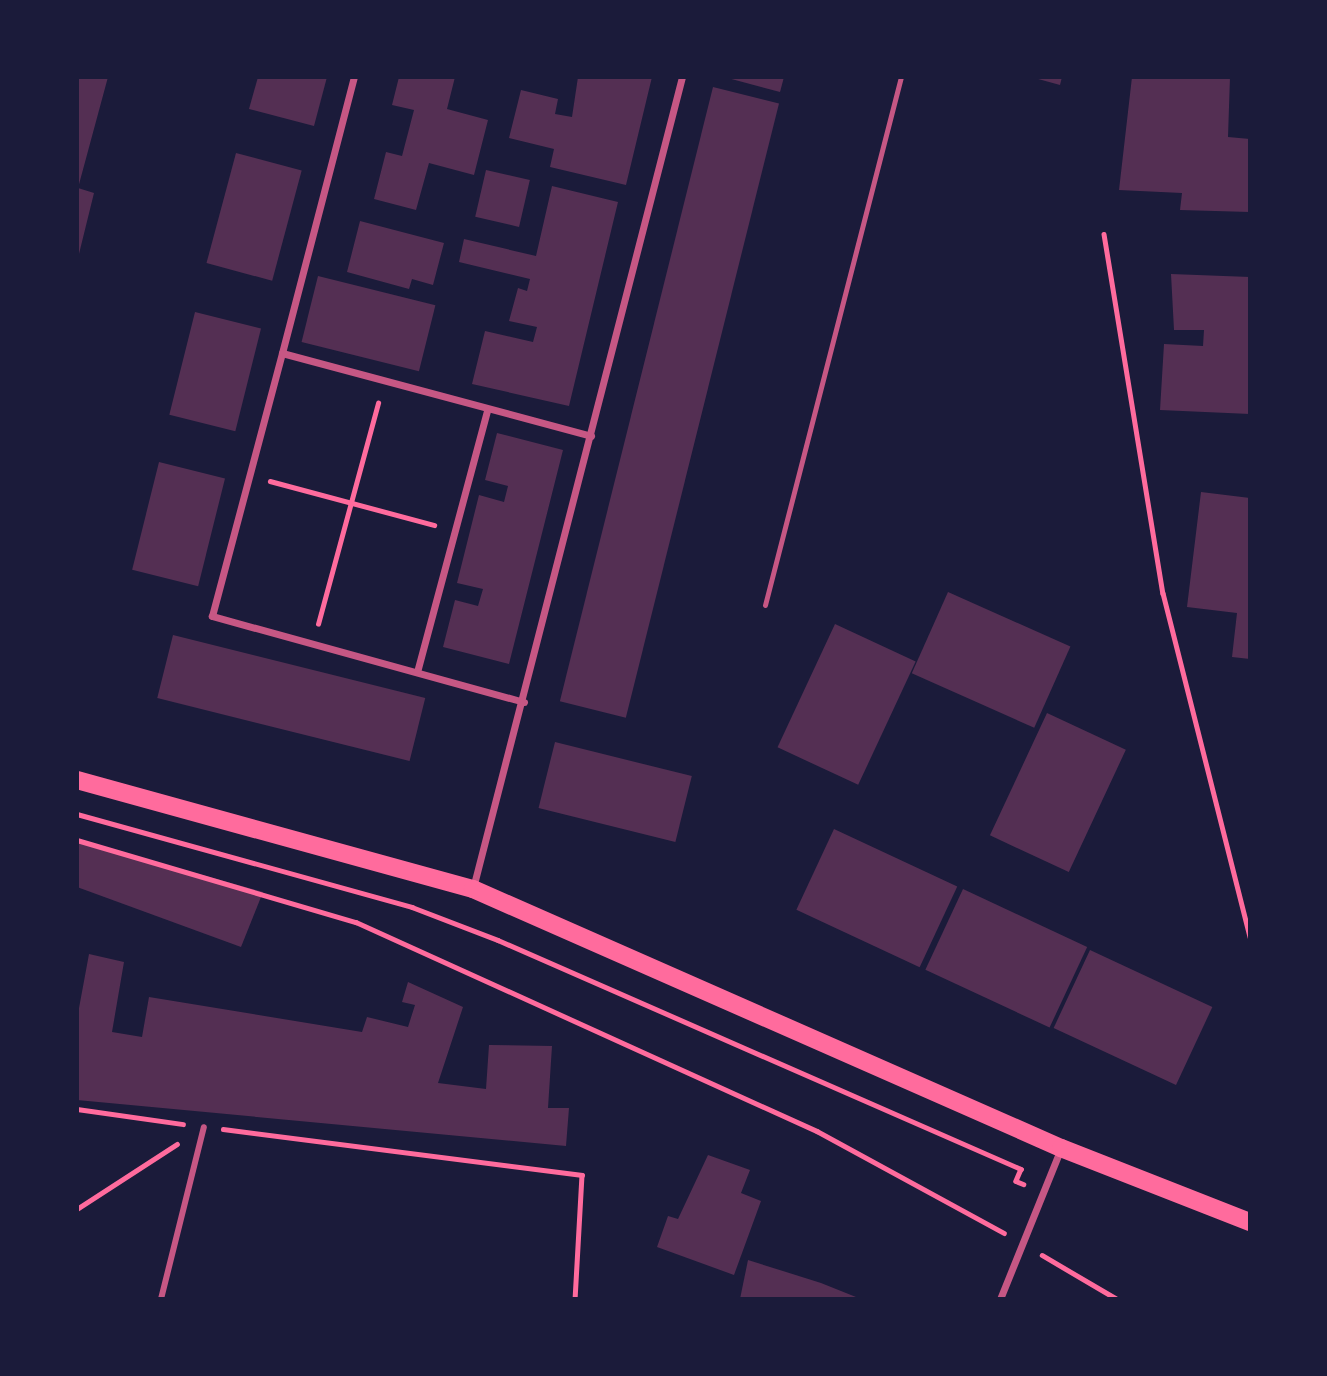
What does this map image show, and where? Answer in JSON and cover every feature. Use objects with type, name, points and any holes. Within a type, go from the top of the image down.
[{"type":"main road","points":[[77,779],[473,889],[1061,1147],[1250,1222]]},
{"type":"street","points":[[355,77],[212,615],[524,702]]},
{"type":"street","points":[[473,889],[524,702],[682,77]]},
{"type":"street","points":[[282,353],[591,436]]},
{"type":"street","points":[[417,672],[487,410]]},
{"type":"street","points":[[161,1299],[204,1127]]},
{"type":"street","points":[[1000,1299],[1019,1242],[1061,1147]]},
{"type":"lane","points":[[765,605],[901,77]]},
{"type":"path","points":[[1104,234],[1163,593],[1250,937]]},
{"type":"path","points":[[313,644],[384,382]]},
{"type":"path","points":[[249,476],[455,530]]},
{"type":"path","points":[[77,814],[412,907],[498,940],[1021,1169],[1016,1181],[1041,1192]]},
{"type":"path","points":[[77,840],[356,922],[817,1131],[1118,1299]]},
{"type":"path","points":[[77,1109],[582,1175],[575,1299]]},
{"type":"path","points":[[77,1209],[204,1127]]},
{"type":"building","points":[[77,77],[108,77],[78,188],[94,193],[78,258]]},
{"type":"building","points":[[258,77],[327,77],[314,126],[249,109]]},
{"type":"building","points":[[399,77],[455,77],[447,109],[488,120],[474,175],[429,163],[416,210],[374,199],[386,152],[402,156],[414,110],[392,105]]},
{"type":"building","points":[[578,77],[652,77],[626,185],[550,167],[554,149],[509,138],[521,90],[558,99],[555,114],[572,117]]},
{"type":"building","points":[[724,77],[784,77],[780,92]]},
{"type":"building","points":[[1031,77],[1062,77],[1060,85]]},
{"type":"building","points":[[1132,77],[1230,77],[1228,137],[1250,139],[1250,212],[1180,210],[1182,193],[1119,190]]},
{"type":"building","points":[[713,87],[779,103],[626,718],[560,701]]},
{"type":"building","points":[[236,153],[302,171],[272,281],[206,263]]},
{"type":"building","points":[[486,170],[530,180],[519,227],[475,217]]},
{"type":"building","points":[[552,186],[618,202],[569,406],[472,384],[485,331],[533,342],[537,327],[509,321],[518,288],[527,291],[530,279],[459,262],[464,239],[536,256]]},
{"type":"building","points":[[360,221],[444,243],[433,285],[412,279],[409,289],[347,272]]},
{"type":"building","points":[[1171,274],[1250,277],[1250,414],[1160,410],[1164,344],[1203,346],[1204,330],[1174,330]]},
{"type":"building","points":[[318,276],[435,305],[419,371],[302,342]]},
{"type":"building","points":[[195,312],[261,328],[235,431],[169,415]]},
{"type":"building","points":[[497,433],[563,450],[509,664],[443,647],[455,600],[478,606],[483,589],[457,583],[479,495],[504,502],[508,486],[485,480]]},
{"type":"building","points":[[159,462],[225,478],[198,586],[132,570]]},
{"type":"building","points":[[1201,492],[1250,498],[1250,659],[1232,657],[1237,613],[1187,607]]},
{"type":"building","points":[[948,592],[1070,647],[1034,728],[912,673]]},
{"type":"building","points":[[835,624],[916,662],[858,785],[778,747]]},
{"type":"building","points":[[173,635],[425,698],[410,761],[157,698]]},
{"type":"building","points":[[1047,713],[1126,750],[1069,872],[990,835]]},
{"type":"building","points":[[555,742],[692,776],[675,842],[539,808]]},
{"type":"building","points":[[834,829],[957,886],[920,967],[796,910]]},
{"type":"building","points":[[77,840],[263,892],[241,947],[77,887]]},
{"type":"building","points":[[963,889],[1087,947],[1050,1028],[925,970]]},
{"type":"building","points":[[1090,950],[1212,1007],[1176,1085],[1054,1028]]},
{"type":"building","points":[[89,954],[124,962],[112,1032],[142,1037],[149,997],[362,1032],[367,1017],[408,1027],[415,1005],[402,1002],[408,982],[463,1007],[438,1083],[486,1089],[489,1045],[552,1046],[548,1108],[569,1108],[566,1146],[77,1100],[77,1019]]},
{"type":"building","points":[[708,1155],[750,1170],[741,1193],[761,1201],[734,1275],[657,1247],[668,1216],[678,1219]]},
{"type":"building","points":[[748,1260],[821,1283],[861,1299],[740,1299]]}]
